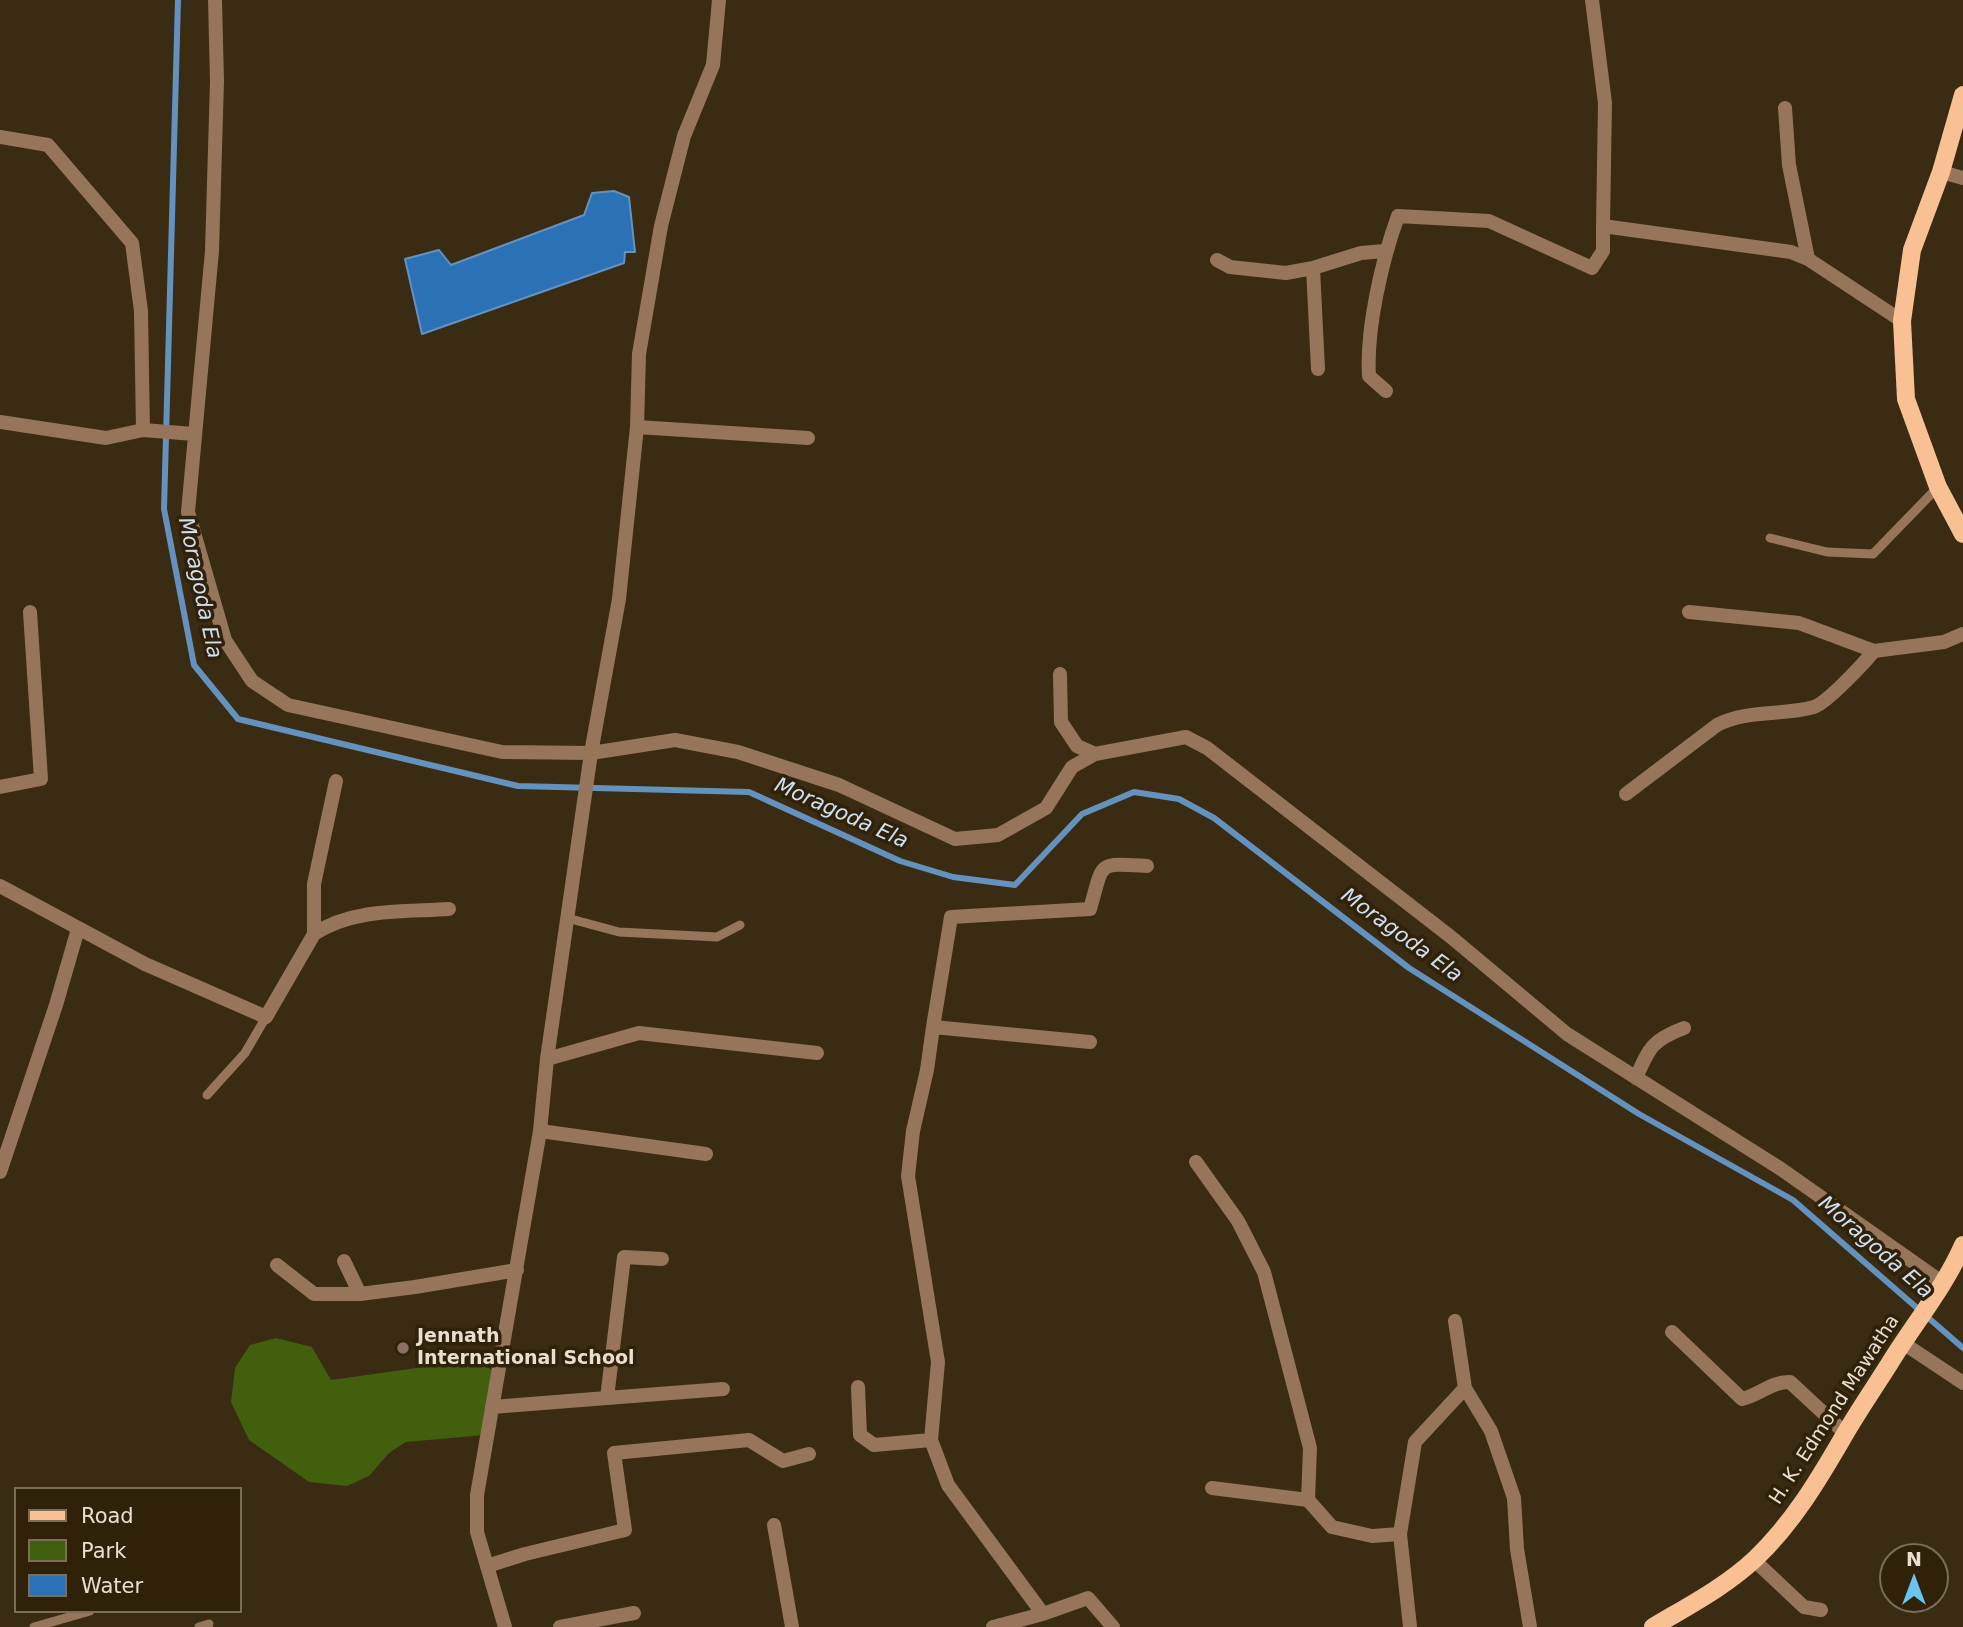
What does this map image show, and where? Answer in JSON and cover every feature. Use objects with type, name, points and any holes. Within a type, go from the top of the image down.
[{"type":"main road","points":[[1963,95],[1941,172],[1912,250],[1902,321],[1906,399],[1938,487],[1963,534]]},
{"type":"main road","name":"H. K. Edmond Mawatha","points":[[1653,1627],[1724,1584],[1754,1560],[1778,1535],[1821,1478],[1845,1433],[1941,1288],[1963,1245]]},
{"type":"street","points":[[215,0],[217,81],[212,251],[188,512],[226,640],[253,681],[289,705],[502,752],[591,753],[675,740],[738,752],[839,785],[955,839],[998,835],[1046,808],[1072,767],[1095,754],[1186,737],[1207,748],[1451,937],[1567,1034],[1781,1169],[1941,1288]]},
{"type":"street","points":[[505,1627],[477,1532],[477,1495],[540,1131],[547,1059],[591,753],[619,599],[637,427],[639,354],[661,226],[684,136],[713,65],[719,0]]},
{"type":"street","points":[[1386,391],[1369,376],[1368,354],[1385,251],[1398,216],[1489,221],[1592,268],[1603,251],[1605,103],[1592,0]]},
{"type":"street","points":[[1785,108],[1789,165],[1808,259]]},
{"type":"street","points":[[0,137],[48,145],[132,243],[141,311],[143,430]]},
{"type":"street","points":[[1941,172],[1963,178]]},
{"type":"street","points":[[1603,226],[1791,252],[1808,259],[1902,321]]},
{"type":"street","points":[[1217,260],[1230,267],[1286,273],[1313,268],[1361,253],[1385,251]]},
{"type":"street","points":[[1313,268],[1318,369]]},
{"type":"street","points":[[0,422],[106,438],[143,430],[194,434]]},
{"type":"street","points":[[637,427],[808,438]]},
{"type":"street","points":[[0,787],[41,779],[30,612]]},
{"type":"street","points":[[1689,612],[1799,623],[1874,651],[1944,642],[1963,634]]},
{"type":"street","points":[[1626,794],[1717,725],[1731,718],[1817,706],[1874,651]]},
{"type":"street","points":[[1060,674],[1061,722],[1077,746],[1095,754]]},
{"type":"street","points":[[314,934],[314,884],[336,781]]},
{"type":"street","points":[[1043,1614],[948,1485],[931,1440],[938,1362],[908,1176],[913,1131],[927,1070],[951,917],[1090,909],[1101,869],[1110,863],[1147,866]]},
{"type":"street","points":[[0,886],[145,964],[266,1017],[314,934],[323,928],[355,915],[449,909]]},
{"type":"street","points":[[0,1172],[56,1006],[78,929]]},
{"type":"street","points":[[933,1027],[1090,1042]]},
{"type":"street","points":[[1636,1078],[1655,1041],[1684,1028]]},
{"type":"street","points":[[547,1059],[639,1033],[817,1054]]},
{"type":"street","points":[[540,1131],[706,1154]]},
{"type":"street","points":[[1196,1161],[1238,1221],[1264,1272],[1310,1448],[1308,1500]]},
{"type":"street","points":[[607,1398],[624,1257],[662,1259]]},
{"type":"street","points":[[344,1261],[360,1294]]},
{"type":"street","points":[[277,1265],[314,1294],[360,1294],[517,1270]]},
{"type":"street","points":[[1455,1321],[1465,1388],[1491,1431],[1514,1498],[1517,1549],[1530,1627]]},
{"type":"street","points":[[1672,1332],[1742,1399],[1780,1381],[1790,1382],[1845,1433]]},
{"type":"street","points":[[1907,1338],[1963,1383]]},
{"type":"street","points":[[858,1387],[860,1435],[874,1445],[931,1440]]},
{"type":"street","points":[[1410,1627],[1400,1534],[1415,1442],[1465,1388]]},
{"type":"street","points":[[492,1407],[723,1389]]},
{"type":"street","points":[[487,1566],[625,1530],[614,1454],[749,1440],[783,1461],[809,1454]]},
{"type":"street","points":[[1212,1488],[1308,1500],[1332,1527],[1372,1535],[1400,1534]]},
{"type":"street","points":[[774,1524],[792,1627]]},
{"type":"street","points":[[1754,1560],[1804,1607],[1821,1611]]},
{"type":"street","points":[[993,1627],[1043,1614],[1088,1598],[1113,1627]]},
{"type":"street","points":[[560,1627],[634,1613]]},
{"type":"lane","points":[[1770,538],[1827,552],[1873,554],[1938,487]]},
{"type":"lane","points":[[568,918],[619,932],[717,937],[740,925]]},
{"type":"lane","points":[[207,1095],[245,1053],[266,1017]]},
{"type":"lane","points":[[34,1627],[83,1613]]},
{"type":"lane","points":[[199,1627],[209,1624]]},
{"type":"green space","points":[[276,1338],[312,1347],[331,1380],[474,1360],[496,1372],[484,1435],[406,1442],[389,1453],[369,1476],[347,1486],[309,1482],[249,1440],[231,1402],[235,1368],[250,1345]]},
{"type":"water","points":[[614,191],[629,197],[635,252],[625,252],[624,263],[422,334],[405,259],[439,250],[451,265],[584,215],[592,193]]},
{"type":"waterway","name":"Moragoda Ela","points":[[178,0],[164,509],[194,665],[238,719],[518,786],[749,792],[900,861],[953,877],[1015,885],[1082,814],[1134,792],[1179,799],[1214,818],[1409,968],[1639,1114],[1793,1200],[1963,1348]]},
{"type":"place","name":"Jennath International School","points":[[403,1348]]}]
